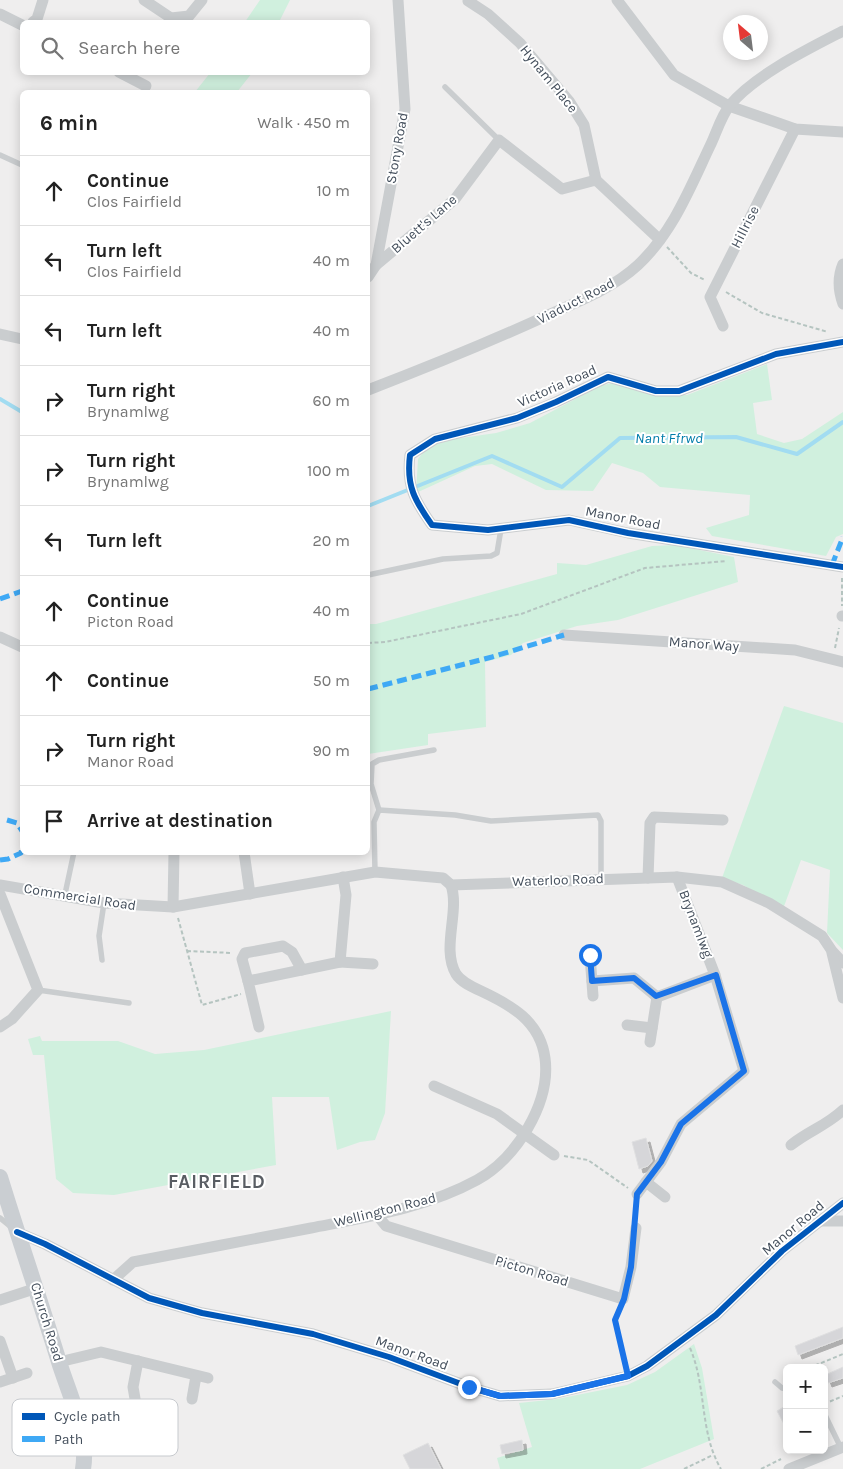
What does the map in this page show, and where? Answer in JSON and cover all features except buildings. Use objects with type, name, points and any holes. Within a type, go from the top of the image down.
[{"type":"main road","name":"Church Road","points":[[0,1177],[17,1232],[38,1288],[70,1399]]},
{"type":"street","points":[[37,20],[43,0]]},
{"type":"street","points":[[144,0],[171,18],[189,16],[202,0]]},
{"type":"street","name":"Stony Road","points":[[376,265],[405,110],[398,0]]},
{"type":"street","points":[[617,0],[674,75],[729,106],[795,129],[843,132]]},
{"type":"street","name":"Hynam Place","points":[[468,1],[488,14],[520,43],[569,101],[584,125],[596,180]]},
{"type":"street","points":[[0,14],[20,24]]},
{"type":"street","points":[[729,106],[764,76],[843,31]]},
{"type":"street","points":[[124,75],[146,86]]},
{"type":"street","name":"Viaduct Road","points":[[370,389],[448,360],[587,298],[638,265],[660,240],[680,211],[729,106]]},
{"type":"street","name":"Hillrise","points":[[723,326],[710,297],[795,129]]},
{"type":"street","points":[[498,140],[562,189],[596,180],[660,240]]},
{"type":"street","name":"Bluett's Lane","points":[[370,274],[376,265],[455,199],[498,140]]},
{"type":"street","points":[[843,264],[839,272],[838,292],[843,304]]},
{"type":"street","points":[[0,334],[20,339]]},
{"type":"street","name":"Victoria Road","points":[[414,496],[408,474],[410,455],[436,438],[517,418],[608,377],[656,390],[679,391],[776,354],[843,342]]},
{"type":"street","name":"Manor Road","points":[[414,496],[416,503],[432,525],[462,529],[501,529],[569,520],[628,533],[843,567]]},
{"type":"street","name":"Manor Way","points":[[564,635],[795,650],[843,662]]},
{"type":"street","points":[[0,637],[20,646]]},
{"type":"street","points":[[648,878],[650,823],[654,817],[723,820]]},
{"type":"street","points":[[173,907],[174,855]]},
{"type":"street","points":[[244,855],[250,894]]},
{"type":"street","name":"Waterloo Road","points":[[250,894],[375,872],[443,878],[451,885],[601,878],[677,877],[722,882],[769,903],[822,936],[843,963]]},
{"type":"street","points":[[340,962],[346,895],[343,877]]},
{"type":"street","name":"Brynamlwg","points":[[637,1194],[661,1162],[681,1124],[744,1071],[716,975],[677,877]]},
{"type":"street","name":"Commercial Road","points":[[0,885],[65,894],[104,903],[173,907],[250,894]]},
{"type":"street","name":"Wellington Road","points":[[113,1280],[133,1262],[376,1215],[428,1202],[478,1180],[508,1158],[526,1134],[543,1086],[545,1058],[537,1033],[524,1015],[503,1001],[469,985],[457,975],[451,959],[454,895],[451,885]]},
{"type":"street","points":[[0,894],[38,990],[12,1019],[0,1027]]},
{"type":"street","points":[[259,1027],[242,959],[246,953],[283,946],[292,952],[302,970]]},
{"type":"street","points":[[832,951],[843,998]]},
{"type":"street","points":[[590,955],[593,996]]},
{"type":"street","points":[[249,986],[302,970],[340,962],[373,964]]},
{"type":"street","points":[[656,996],[716,975]]},
{"type":"street","points":[[592,981],[634,978],[656,996]]},
{"type":"street","points":[[650,1042],[656,996]]},
{"type":"street","points":[[628,1025],[652,1028]]},
{"type":"street","points":[[434,1086],[497,1114],[554,1155]]},
{"type":"street","points":[[791,1145],[809,1131],[823,1126],[843,1110]]},
{"type":"street","points":[[646,1182],[665,1197]]},
{"type":"street","name":"Manor Road","points":[[17,1232],[45,1244],[149,1298],[202,1313],[313,1334],[389,1357],[469,1387],[500,1396],[552,1394],[628,1376],[647,1366],[716,1314],[782,1251],[843,1203]]},
{"type":"street","name":"Picton Road","points":[[376,1215],[386,1226],[624,1299]]},
{"type":"street","points":[[820,1221],[843,1220]]},
{"type":"street","points":[[624,1299],[631,1267],[636,1228]]},
{"type":"street","points":[[0,1300],[38,1288]]},
{"type":"street","points":[[0,1340],[13,1378]]},
{"type":"street","points":[[59,1362],[101,1352],[208,1378]]},
{"type":"street","points":[[135,1399],[133,1387],[138,1361]]},
{"type":"street","points":[[0,1382],[27,1373]]},
{"type":"street","points":[[192,1399],[196,1376]]},
{"type":"street","points":[[789,1469],[842,1448]]},
{"type":"lane","points":[[445,87],[498,140]]},
{"type":"lane","points":[[0,155],[20,164]]},
{"type":"lane","points":[[370,575],[443,558],[491,556],[497,552],[501,529]]},
{"type":"lane","points":[[375,872],[374,822],[379,810],[371,784],[372,764],[379,760],[434,750]]},
{"type":"lane","points":[[379,810],[455,815],[491,821],[598,815],[601,821],[601,878]]},
{"type":"lane","points":[[65,894],[73,855]]},
{"type":"lane","points":[[102,960],[99,936],[104,903]]},
{"type":"lane","points":[[38,990],[129,1002]]},
{"type":"lane","points":[[0,1218],[17,1232]]},
{"type":"lane","points":[[775,1382],[783,1388]]},
{"type":"lane","points":[[828,1421],[842,1448]]},
{"type":"path","points":[[660,240],[691,273],[762,313],[829,333]]},
{"type":"path","points":[[370,643],[385,642],[521,614],[644,568],[736,560]]},
{"type":"path","points":[[173,907],[177,913],[202,1005],[249,986]]},
{"type":"path","points":[[187,951],[246,953]]},
{"type":"path","points":[[554,1155],[588,1160],[637,1194],[636,1228]]},
{"type":"path","points":[[624,1299],[615,1320],[628,1376]]},
{"type":"path","points":[[685,1339],[698,1368],[713,1455],[721,1469]]},
{"type":"path","points":[[819,1364],[843,1354]]},
{"type":"path","points":[[828,1402],[843,1396]]},
{"type":"path","points":[[684,1469],[713,1455]]},
{"type":"green space","points":[[260,0],[290,0],[280,20],[246,20]]},
{"type":"green space","points":[[208,75],[250,75],[239,90],[197,90]]},
{"type":"green space","points":[[767,364],[772,400],[753,403],[757,434],[784,443],[802,439],[843,412],[843,534],[836,537],[826,556],[712,536],[706,528],[749,515],[750,495],[660,487],[643,473],[612,463],[593,491],[546,490],[492,464],[475,466],[416,493],[418,459],[427,447],[454,439],[496,433],[530,423],[600,386],[615,382],[652,393],[687,395]]},
{"type":"green space","points":[[675,545],[734,557],[738,582],[618,620],[577,626],[523,643],[511,655],[485,662],[486,727],[428,734],[428,745],[370,754],[370,624],[376,624],[557,574],[557,563],[586,565],[652,546]]},
{"type":"green space","points":[[784,706],[843,723],[843,950],[827,933],[830,870],[801,860],[783,909],[743,885],[722,878]]},
{"type":"green space","points":[[391,1011],[385,1113],[375,1140],[360,1142],[337,1150],[329,1097],[272,1097],[276,1165],[114,1195],[73,1193],[56,1179],[44,1055],[33,1055],[28,1039],[40,1036],[42,1041],[118,1041],[155,1054],[204,1050]]},
{"type":"green space","points":[[694,1344],[702,1368],[714,1439],[640,1469],[500,1469],[497,1458],[532,1447],[519,1403],[557,1399],[627,1385],[655,1372]]},
{"type":"waterway","name":"Nant Ffrwd","points":[[0,399],[20,411]]},
{"type":"waterway","name":"Nant Ffrwd","points":[[370,505],[492,456],[562,487],[620,438],[736,437],[797,454],[843,422]]},
{"type":"marked path","points":[[832,565],[843,537]]},
{"type":"marked path","points":[[0,599],[20,592]]},
{"type":"marked path","points":[[370,688],[492,657],[564,635]]},
{"type":"marked path","points":[[7,820],[17,823],[20,828]]},
{"type":"marked path","points":[[0,860],[8,859],[20,853]]},
{"type":"cycle path","points":[[843,342],[776,354],[679,391],[656,391],[608,377],[517,418],[435,439],[410,455],[409,466],[413,493],[432,525],[488,530],[569,520],[628,533],[843,567]]},
{"type":"cycle path","points":[[17,1232],[45,1244],[149,1298],[202,1313],[313,1334],[389,1357],[469,1387],[500,1396],[552,1394],[628,1376],[647,1366],[716,1315],[782,1251],[843,1203]]},
{"type":"district","name":"FAIRFIELD","points":[[217,1182]]},
{"type":"route","points":[[469,1387],[500,1396],[552,1394],[628,1376],[615,1320],[624,1299],[631,1267],[636,1228],[637,1194],[661,1162],[681,1124],[744,1071],[731,1021],[716,975],[656,996],[634,978],[592,981],[590,955]]}]
